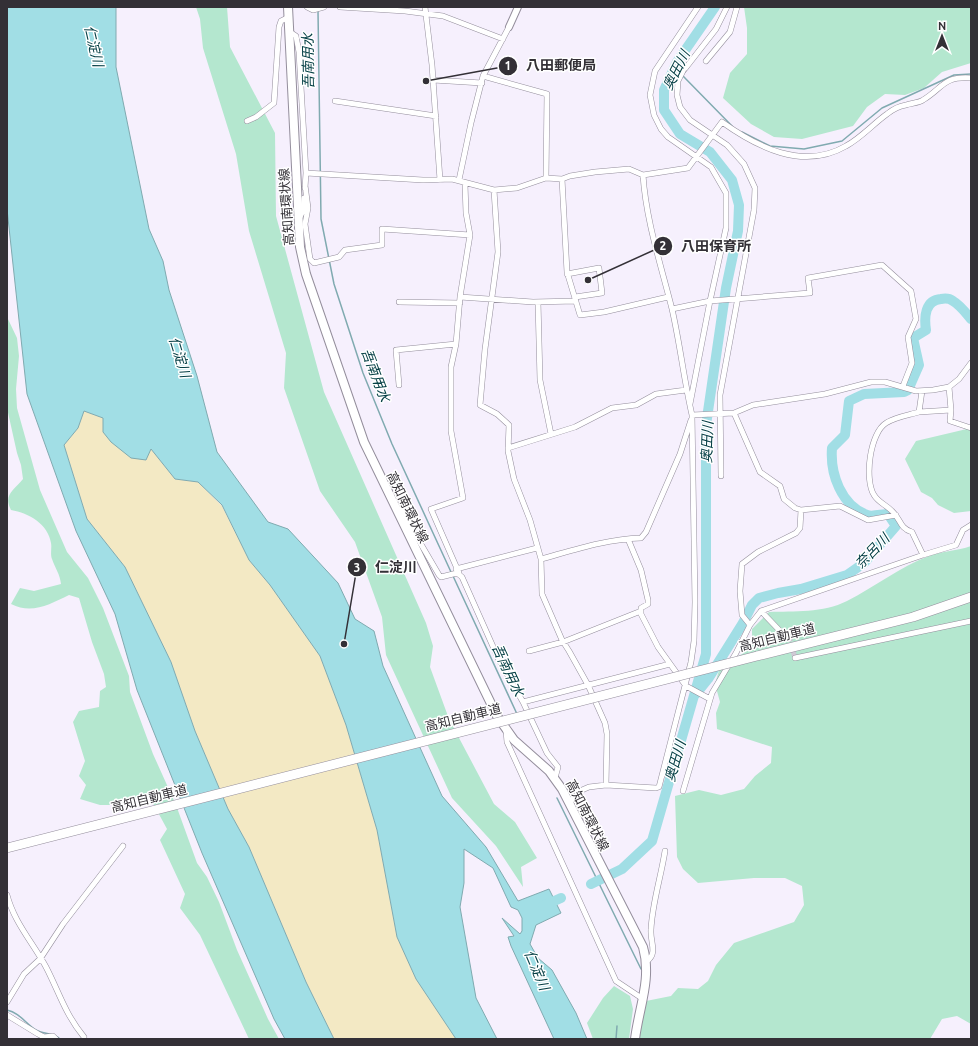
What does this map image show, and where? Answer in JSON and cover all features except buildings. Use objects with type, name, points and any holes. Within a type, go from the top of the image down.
[{"type":"highway","name":"高知自動車道","points":[[7,848],[913,616],[971,597]]},
{"type":"main road","name":"高知南環状線","points":[[289,10],[298,220],[300,247],[306,274],[364,442],[374,465],[506,731],[523,750],[555,778],[569,802],[643,947],[647,961],[647,979],[635,1039]]},
{"type":"street","points":[[310,8],[324,7]]},
{"type":"street","points":[[340,7],[405,11],[443,16],[503,39]]},
{"type":"street","points":[[425,7],[433,80],[440,180]]},
{"type":"street","points":[[459,180],[483,76],[518,7]]},
{"type":"street","points":[[690,404],[726,228],[726,193],[711,167],[698,156],[668,137],[661,129],[654,115],[650,95],[655,71],[698,7]]},
{"type":"street","points":[[721,476],[719,413],[720,395],[735,299],[754,210],[755,188],[744,164],[727,145],[711,136],[690,120],[680,107],[677,96],[678,81],[684,69],[716,29],[727,7]]},
{"type":"street","points":[[706,61],[730,32],[737,7]]},
{"type":"street","points":[[247,121],[256,117],[272,106],[274,102],[279,27],[281,21],[289,10]]},
{"type":"street","points":[[290,32],[296,36],[299,52],[306,173],[303,211],[298,220]]},
{"type":"street","points":[[483,76],[547,94],[546,178]]},
{"type":"street","points":[[306,173],[314,172],[459,180],[465,184],[494,190],[517,188],[546,178],[562,180],[570,176],[594,172],[628,169],[643,174],[688,168],[722,122],[741,135],[777,152],[800,157],[822,155],[846,146],[887,114],[901,106],[923,101],[946,82],[960,77],[971,78]]},
{"type":"street","points":[[433,80],[482,83]]},
{"type":"street","points":[[335,101],[436,116]]},
{"type":"street","points":[[569,802],[582,790],[589,786],[606,784],[658,787],[686,686],[691,662],[695,624],[695,414],[686,390],[672,308],[656,253],[643,174]]},
{"type":"street","points":[[562,180],[567,274],[580,315],[604,312],[668,297]]},
{"type":"street","points":[[465,184],[466,213],[470,235],[460,297],[456,344],[451,367],[451,431],[463,498],[431,509],[458,572],[499,660],[523,702],[547,753],[558,767],[555,778]]},
{"type":"street","points":[[305,185],[308,208],[305,224],[310,259],[314,263],[339,257],[345,250],[382,244],[382,229],[470,235]]},
{"type":"street","points":[[494,190],[498,252],[493,300],[485,349],[480,405],[497,414],[509,425],[507,439],[514,479],[530,520],[541,559],[542,594],[563,642],[570,651],[588,685],[605,723],[607,734],[606,784]]},
{"type":"street","points":[[672,308],[710,301],[810,293],[808,278],[882,265],[911,291],[916,319],[908,337],[912,363],[905,387]]},
{"type":"street","points":[[460,297],[538,302],[575,299],[602,293],[598,268],[567,274]]},
{"type":"street","points":[[399,302],[460,303]]},
{"type":"street","points":[[538,302],[540,380],[551,434]]},
{"type":"street","points":[[399,385],[396,350],[456,344]]},
{"type":"street","points":[[695,414],[734,413],[753,405],[825,394],[871,382],[885,382],[916,391],[949,387],[959,380],[971,364]]},
{"type":"street","points":[[949,387],[951,410],[950,421],[971,428]]},
{"type":"street","points":[[508,448],[575,427],[599,413],[612,408],[636,405],[656,394],[686,390]]},
{"type":"street","points":[[919,412],[922,391]]},
{"type":"street","points":[[923,555],[912,532],[904,530],[896,516],[877,500],[872,493],[870,476],[871,450],[875,435],[886,423],[919,412],[951,410]]},
{"type":"street","points":[[734,413],[760,472],[780,486],[784,499],[795,508],[801,510],[840,506],[868,520],[896,516]]},
{"type":"street","points":[[541,559],[598,544],[628,538],[641,538],[646,532],[680,454],[695,414]]},
{"type":"street","points":[[374,465],[441,577],[537,548]]},
{"type":"street","points":[[750,625],[742,615],[740,591],[742,564],[758,552],[796,533],[800,528],[801,510]]},
{"type":"street","points":[[683,791],[710,699],[750,625],[761,611],[956,544],[963,530],[971,525]]},
{"type":"street","points":[[529,652],[563,642],[641,611],[641,608],[648,604],[641,570],[628,538]]},
{"type":"street","points":[[641,611],[658,647],[686,686],[710,699]]},
{"type":"street","points":[[761,611],[782,633],[789,637]]},
{"type":"street","points":[[795,658],[971,621]]},
{"type":"street","points":[[722,661],[724,673]]},
{"type":"street","points":[[523,702],[670,664]]},
{"type":"street","points":[[506,731],[507,742],[616,981],[643,999]]},
{"type":"street","points":[[7,1002],[24,974],[40,959],[63,924],[123,846]]},
{"type":"street","points":[[647,961],[652,958],[654,953],[651,928],[665,851]]},
{"type":"street","points":[[7,895],[11,911],[40,959],[66,1013],[84,1037]]},
{"type":"street","points":[[7,1015],[38,1034],[53,1036],[56,1039]]},
{"type":"green space","points":[[196,7],[227,7],[230,47],[275,133],[276,216],[324,392],[426,623],[433,646],[430,667],[449,719],[494,804],[515,822],[537,858],[521,867],[523,887],[496,846],[452,798],[386,655],[382,617],[355,542],[320,491],[284,388],[286,353],[249,231],[236,154],[203,48],[200,19]]},
{"type":"green space","points":[[744,7],[971,7],[971,63],[942,72],[924,88],[905,95],[885,94],[867,107],[853,126],[802,139],[774,137],[751,124],[723,98],[730,73],[747,54],[747,28]]},
{"type":"green space","points":[[7,317],[17,338],[19,356],[16,389],[17,408],[40,490],[67,552],[88,578],[103,608],[129,676],[130,692],[153,754],[176,805],[197,863],[207,877],[219,902],[237,950],[268,1019],[279,1039],[249,1039],[200,935],[180,908],[185,894],[160,840],[167,829],[148,794],[112,805],[100,805],[80,799],[86,785],[79,776],[85,761],[73,722],[79,711],[99,707],[100,691],[106,687],[104,674],[92,642],[79,598],[69,595],[48,605],[34,608],[19,607],[11,604],[20,588],[34,591],[61,584],[59,574],[51,557],[51,543],[46,530],[37,520],[11,510],[9,505],[9,496],[23,479],[7,408]]},
{"type":"green space","points":[[971,428],[971,511],[954,513],[938,505],[932,498],[921,492],[905,459],[916,441]]},
{"type":"green space","points":[[971,546],[971,1024],[957,1016],[942,1019],[930,1039],[638,1039],[646,1001],[671,996],[678,988],[698,989],[708,981],[716,965],[734,943],[794,922],[804,905],[802,886],[785,878],[754,878],[698,883],[683,869],[677,857],[675,796],[699,790],[721,795],[744,789],[755,776],[771,763],[772,747],[717,729],[716,713],[720,702],[715,684],[720,667],[752,648],[752,629],[769,612],[808,611],[838,605],[897,571],[918,561],[934,554]]},
{"type":"green space","points":[[614,986],[630,996],[633,1009],[629,1039],[593,1039],[587,1023],[603,998]]},
{"type":"sand","points":[[84,411],[103,418],[103,432],[151,449],[175,479],[198,482],[222,506],[249,560],[270,585],[320,656],[346,725],[377,830],[397,937],[416,979],[456,1039],[334,1039],[306,982],[249,847],[228,809],[195,731],[171,662],[125,567],[87,519],[64,445],[78,428]]},
{"type":"water","name":"仁淀川","points":[[7,7],[116,7],[116,67],[149,229],[163,261],[169,290],[197,376],[217,452],[268,522],[288,529],[338,583],[355,619],[374,631],[383,666],[442,796],[486,847],[518,901],[549,889],[561,913],[536,925],[530,944],[538,958],[552,970],[576,1013],[587,1039],[554,1039],[511,946],[508,937],[514,936],[502,918],[520,934],[522,931],[522,918],[518,910],[511,907],[493,868],[464,849],[464,883],[460,907],[476,998],[497,1039],[456,1039],[416,979],[397,937],[377,830],[346,725],[320,656],[270,585],[249,560],[222,505],[198,482],[175,479],[151,449],[146,460],[131,458],[111,442],[103,432],[103,418],[84,411],[78,428],[64,445],[87,519],[125,567],[171,662],[195,731],[228,809],[249,847],[306,982],[334,1039],[285,1039],[274,1019],[202,853],[137,690],[115,614],[76,531],[27,394],[7,209]]},
{"type":"waterway","name":"奥田川","points":[[591,884],[622,869],[652,841],[706,654],[706,425],[726,288],[738,231],[739,205],[732,180],[710,152],[680,134],[664,110],[664,90],[677,62],[715,7]]},
{"type":"waterway","name":"吾南用水","points":[[318,11],[321,219],[334,284],[363,373],[392,444],[451,572]]},
{"type":"waterway","name":"奥田川","points":[[675,68],[680,73]]},
{"type":"waterway","points":[[742,132],[770,146],[804,149],[842,141],[882,108],[954,75],[971,74]]},
{"type":"waterway","points":[[683,76],[732,126]]},
{"type":"waterway","name":"奈呂川","points":[[696,694],[708,679],[743,623],[752,605],[759,598],[801,589],[847,575],[864,563],[896,526],[888,514],[869,516],[850,504],[839,488],[835,478],[832,448],[845,435],[849,401],[864,394],[904,392],[908,390],[919,365],[913,338],[926,330],[925,320],[927,310],[932,302],[947,298],[950,299],[956,303],[971,319]]},
{"type":"waterway","name":"吾南用水","points":[[453,576],[517,714]]},
{"type":"waterway","name":"吾南用水","points":[[557,798],[641,969]]},
{"type":"waterway","name":"奥田川","points":[[543,906],[561,898]]},
{"type":"waterway","points":[[7,1010],[12,1011],[36,1030],[55,1035],[60,1039]]},
{"type":"waterway","points":[[616,1039],[617,1026]]},
{"type":"tunnel","points":[[789,637],[795,658]]},
{"type":"place","name":"八田郵便局","points":[[426,81]]},
{"type":"place","name":"八田保育所","points":[[588,280]]},
{"type":"place","name":"仁淀川","points":[[344,644]]}]
